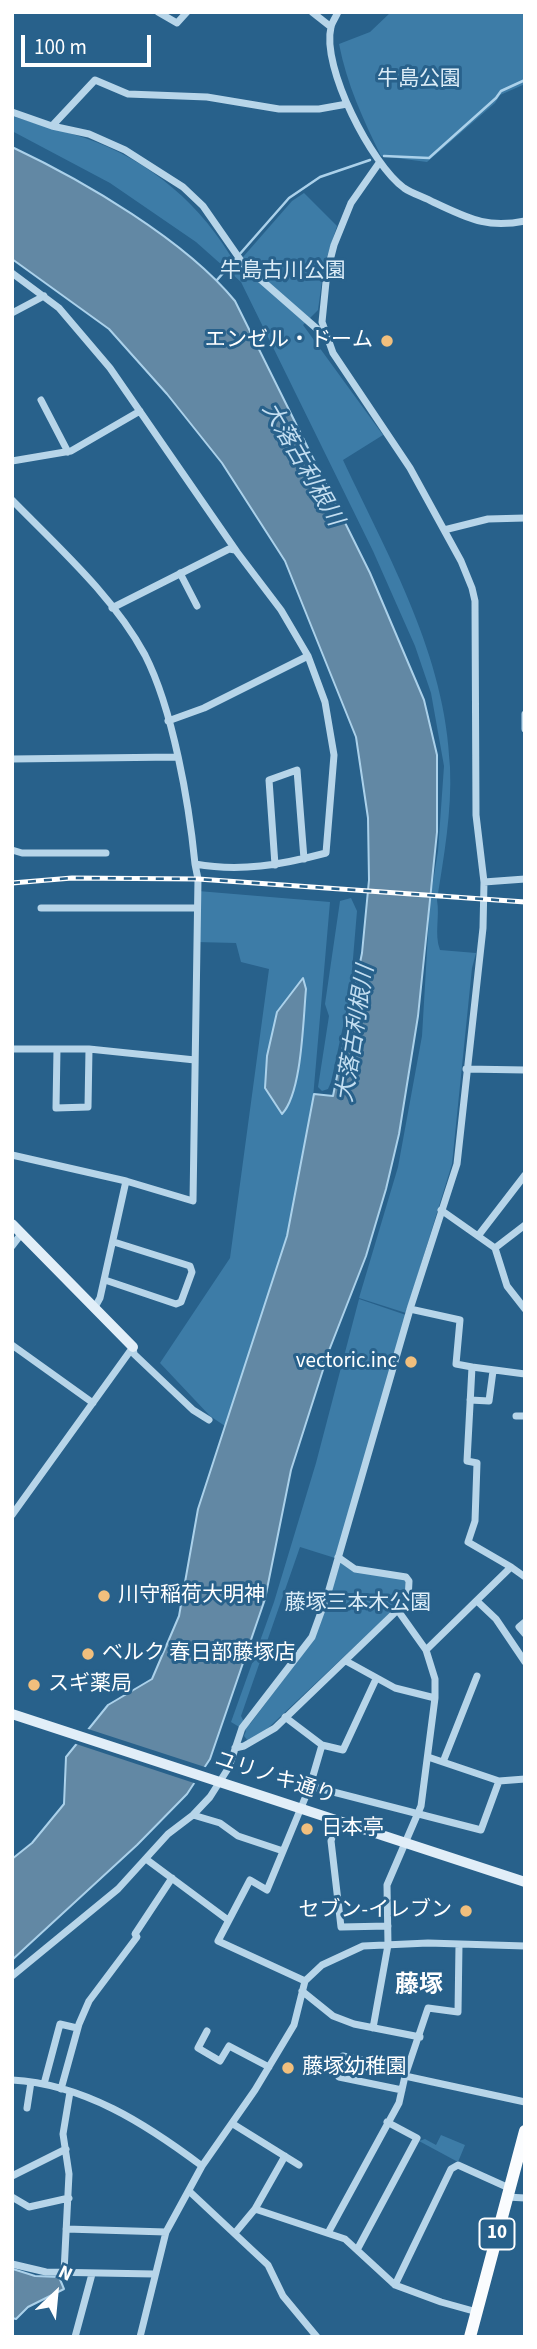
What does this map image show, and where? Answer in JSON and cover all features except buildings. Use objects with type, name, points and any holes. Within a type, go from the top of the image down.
[{"type":"main road","name":"10","points":[[470,2337],[525,2131]]},
{"type":"street","points":[[158,12],[177,23],[187,12]]},
{"type":"street","points":[[312,12],[331,27]]},
{"type":"street","points":[[338,12],[331,27],[331,52],[347,104],[379,163],[405,189],[469,219],[490,225],[525,221]]},
{"type":"street","points":[[52,126],[95,80],[128,94],[207,97],[279,109],[319,109],[347,104]]},
{"type":"street","points":[[12,112],[52,126],[80,131],[125,150],[183,187],[203,206],[255,277],[324,335],[410,468],[461,561],[474,601],[476,815],[484,882],[482,942],[457,1164],[410,1309],[312,1637],[242,1728],[221,1781],[193,1815],[168,1833],[95,1910],[12,1976]]},
{"type":"street","points":[[324,335],[321,310],[334,245],[351,203],[379,163]]},
{"type":"street","points":[[12,273],[44,296],[83,333],[140,411],[235,550],[281,610],[308,656],[328,714],[335,776],[326,853],[275,865],[224,869],[195,864]]},
{"type":"street","points":[[12,313],[44,296]]},
{"type":"street","points":[[41,400],[68,452]]},
{"type":"street","points":[[12,460],[68,452],[140,411]]},
{"type":"street","points":[[12,500],[92,582],[112,608],[144,654],[157,681],[168,721],[198,879],[193,1201],[126,1181],[12,1156]]},
{"type":"street","points":[[444,530],[488,519],[525,518]]},
{"type":"street","points":[[112,608],[229,549],[235,550]]},
{"type":"street","points":[[180,573],[197,606]]},
{"type":"street","points":[[168,721],[204,708],[308,656]]},
{"type":"street","points":[[525,714],[525,729]]},
{"type":"street","points":[[12,759],[176,757]]},
{"type":"street","points":[[275,865],[269,780],[297,771],[304,859]]},
{"type":"street","points":[[12,850],[22,853],[106,853]]},
{"type":"street","points":[[484,882],[525,879]]},
{"type":"street","points":[[41,908],[196,908]]},
{"type":"street","points":[[12,1049],[89,1049],[195,1060]]},
{"type":"street","points":[[57,1049],[56,1108],[88,1107],[89,1049]]},
{"type":"street","points":[[466,1069],[525,1070]]},
{"type":"street","points":[[478,1236],[525,1175]]},
{"type":"street","points":[[95,1307],[105,1280],[126,1181]]},
{"type":"street","points":[[441,1210],[495,1248],[507,1286],[525,1309]]},
{"type":"street","points":[[12,1224],[133,1347],[134,1354],[193,1410],[209,1420]]},
{"type":"street","points":[[495,1248],[525,1226]]},
{"type":"street","points":[[12,1246],[22,1233]]},
{"type":"street","points":[[105,1280],[176,1304],[181,1302],[192,1272],[190,1266],[114,1242]]},
{"type":"street","points":[[410,1309],[460,1320],[456,1364],[525,1374]]},
{"type":"street","points":[[12,1345],[93,1403]]},
{"type":"street","points":[[12,1515],[133,1347]]},
{"type":"street","points":[[472,1367],[467,1461],[478,1463],[475,1521],[468,1542],[525,1577]]},
{"type":"street","points":[[470,1400],[489,1401],[493,1371]]},
{"type":"street","points":[[235,1748],[244,1746],[275,1728],[399,1612],[410,1594],[406,1577],[355,1569],[338,1557]]},
{"type":"street","points":[[426,1650],[511,1567]]},
{"type":"street","points":[[477,1601],[496,1619],[525,1662]]},
{"type":"street","points":[[373,2028],[388,1945],[387,1885],[419,1811],[435,1698],[435,1679],[426,1650],[399,1612]]},
{"type":"street","points":[[525,1622],[519,1627],[525,1634]]},
{"type":"street","points":[[346,1661],[376,1679],[435,1698]]},
{"type":"street","points":[[443,1762],[477,1676]]},
{"type":"street","points":[[285,1717],[322,1745],[343,1750],[376,1679]]},
{"type":"street","name":"ユリノキ通り","points":[[12,1714],[525,1882]]},
{"type":"street","points":[[305,1981],[218,1941],[250,1880],[267,1890],[310,1786],[322,1745]]},
{"type":"street","points":[[428,1758],[499,1780],[525,1779]]},
{"type":"street","points":[[310,1786],[419,1811],[481,1830],[499,1780]]},
{"type":"street","points":[[193,1815],[220,1824],[237,1836],[283,1851]]},
{"type":"street","points":[[337,1821],[331,1842],[341,1927],[388,1926]]},
{"type":"street","points":[[146,1859],[228,1920]]},
{"type":"street","points":[[61,2089],[77,2028],[89,2001],[137,1937],[135,1934],[172,1878]]},
{"type":"street","points":[[328,2233],[399,2104],[406,2073],[428,2008],[458,2012],[459,1945]]},
{"type":"street","points":[[140,2337],[166,2232],[202,2166],[233,2124],[294,2025],[305,1981],[322,1965],[363,1946],[525,1946]]},
{"type":"street","points":[[302,1991],[332,2016],[373,2028],[420,2037]]},
{"type":"street","points":[[44,2084],[60,2024],[77,2028]]},
{"type":"street","points":[[207,2031],[198,2048],[220,2061],[229,2046],[269,2067]]},
{"type":"street","points":[[402,2090],[339,2077],[343,2056],[525,2102]]},
{"type":"street","points":[[12,2080],[44,2084],[97,2100],[154,2130],[202,2166]]},
{"type":"street","points":[[27,2108],[31,2082]]},
{"type":"street","points":[[64,2272],[68,2197],[63,2134],[70,2092]]},
{"type":"street","points":[[357,2250],[417,2138],[387,2122]]},
{"type":"street","points":[[233,2124],[299,2165]]},
{"type":"street","points":[[12,2176],[66,2149]]},
{"type":"street","points":[[235,2233],[255,2209],[285,2156]]},
{"type":"street","points":[[396,2285],[451,2169],[458,2165],[508,2193],[525,2198]]},
{"type":"street","points":[[189,2190],[268,2265],[283,2296],[317,2337]]},
{"type":"street","points":[[12,2197],[29,2207],[68,2197]]},
{"type":"street","points":[[255,2209],[345,2239],[396,2285],[477,2312]]},
{"type":"street","points":[[66,2229],[166,2232]]},
{"type":"street","points":[[12,2264],[27,2270],[92,2274],[154,2273]]},
{"type":"street","points":[[75,2337],[92,2274]]},
{"type":"green space","name":"牛島公園","points":[[391,12],[525,12],[525,84],[500,95],[495,103],[427,162],[381,156],[356,102],[342,59],[339,44],[370,32]]},
{"type":"green space","name":"牛島古川公園","points":[[12,116],[85,138],[132,159],[153,172],[191,205],[236,265],[292,201],[304,193],[337,226],[324,266],[318,310],[303,325],[383,435],[343,460],[396,571],[427,647],[446,726],[450,800],[437,900],[438,944],[440,950],[476,953],[472,968],[452,1164],[406,1313],[359,1298],[398,1167],[422,1036],[430,900],[438,851],[444,766],[431,693],[415,646],[373,551],[241,282],[196,242],[110,183],[12,131]]},
{"type":"green space","points":[[198,891],[330,902],[313,1098],[287,1236],[225,1426],[210,1416],[160,1363],[230,1258],[269,969],[241,962],[236,943],[196,942]]},
{"type":"green space","points":[[351,898],[357,911],[350,994],[331,1082],[328,1089],[322,1091],[318,1087],[329,1016],[325,1004],[340,901]]},
{"type":"green space","name":"藤塚三本木公園","points":[[359,1299],[406,1315],[335,1558],[300,1547],[241,1716],[244,1722],[250,1724],[314,1639],[340,1561],[405,1580],[406,1598],[265,1731],[249,1742],[244,1736],[246,1731],[231,1722],[274,1602],[316,1463]]},
{"type":"green space","points":[[441,2135],[465,2145],[458,2162],[419,2141],[425,2139],[436,2145]]},
{"type":"water","name":"大落古利根川","points":[[12,147],[101,195],[161,234],[214,278],[235,301],[370,573],[424,700],[437,755],[437,832],[418,1016],[399,1134],[386,1189],[366,1256],[330,1348],[291,1470],[265,1599],[210,1759],[187,1794],[137,1845],[12,1960],[12,1859],[32,1843],[64,1804],[66,1757],[108,1705],[152,1679],[179,1616],[198,1509],[287,1236],[314,1094],[333,1096],[362,953],[369,880],[368,818],[356,737],[285,561],[222,463],[167,394],[109,329],[12,259]]},
{"type":"water","points":[[303,978],[306,989],[298,1074],[289,1104],[282,1114],[265,1088],[267,1056],[277,1012]]},
{"type":"water","points":[[13,2269],[35,2276],[59,2277],[64,2289],[28,2307],[16,2319],[12,2318]]},
{"type":"pier","points":[[85,1728],[208,1768],[197,1784],[73,1743]]},
{"type":"waterway","points":[[384,156],[429,158],[501,91],[525,80]]},
{"type":"waterway","points":[[217,280],[289,198],[320,177],[370,160]]},
{"type":"railway","points":[[12,883],[72,878],[198,879],[525,902]]},
{"type":"place","name":"エンゼル・ドーム","points":[[387,341]]},
{"type":"place","name":"vectoric.inc","points":[[411,1362]]},
{"type":"place","name":"川守稲荷大明神","points":[[104,1596]]},
{"type":"place","name":"ベルク 春日部藤塚店","points":[[88,1654]]},
{"type":"place","name":"スギ薬局","points":[[34,1685]]},
{"type":"place","name":"日本亭","points":[[307,1829]]},
{"type":"place","name":"セブン-イレブン","points":[[466,1911]]},
{"type":"place","name":"藤塚幼稚園","points":[[288,2068]]},
{"type":"district","name":"藤塚","points":[[419,1987]]}]
